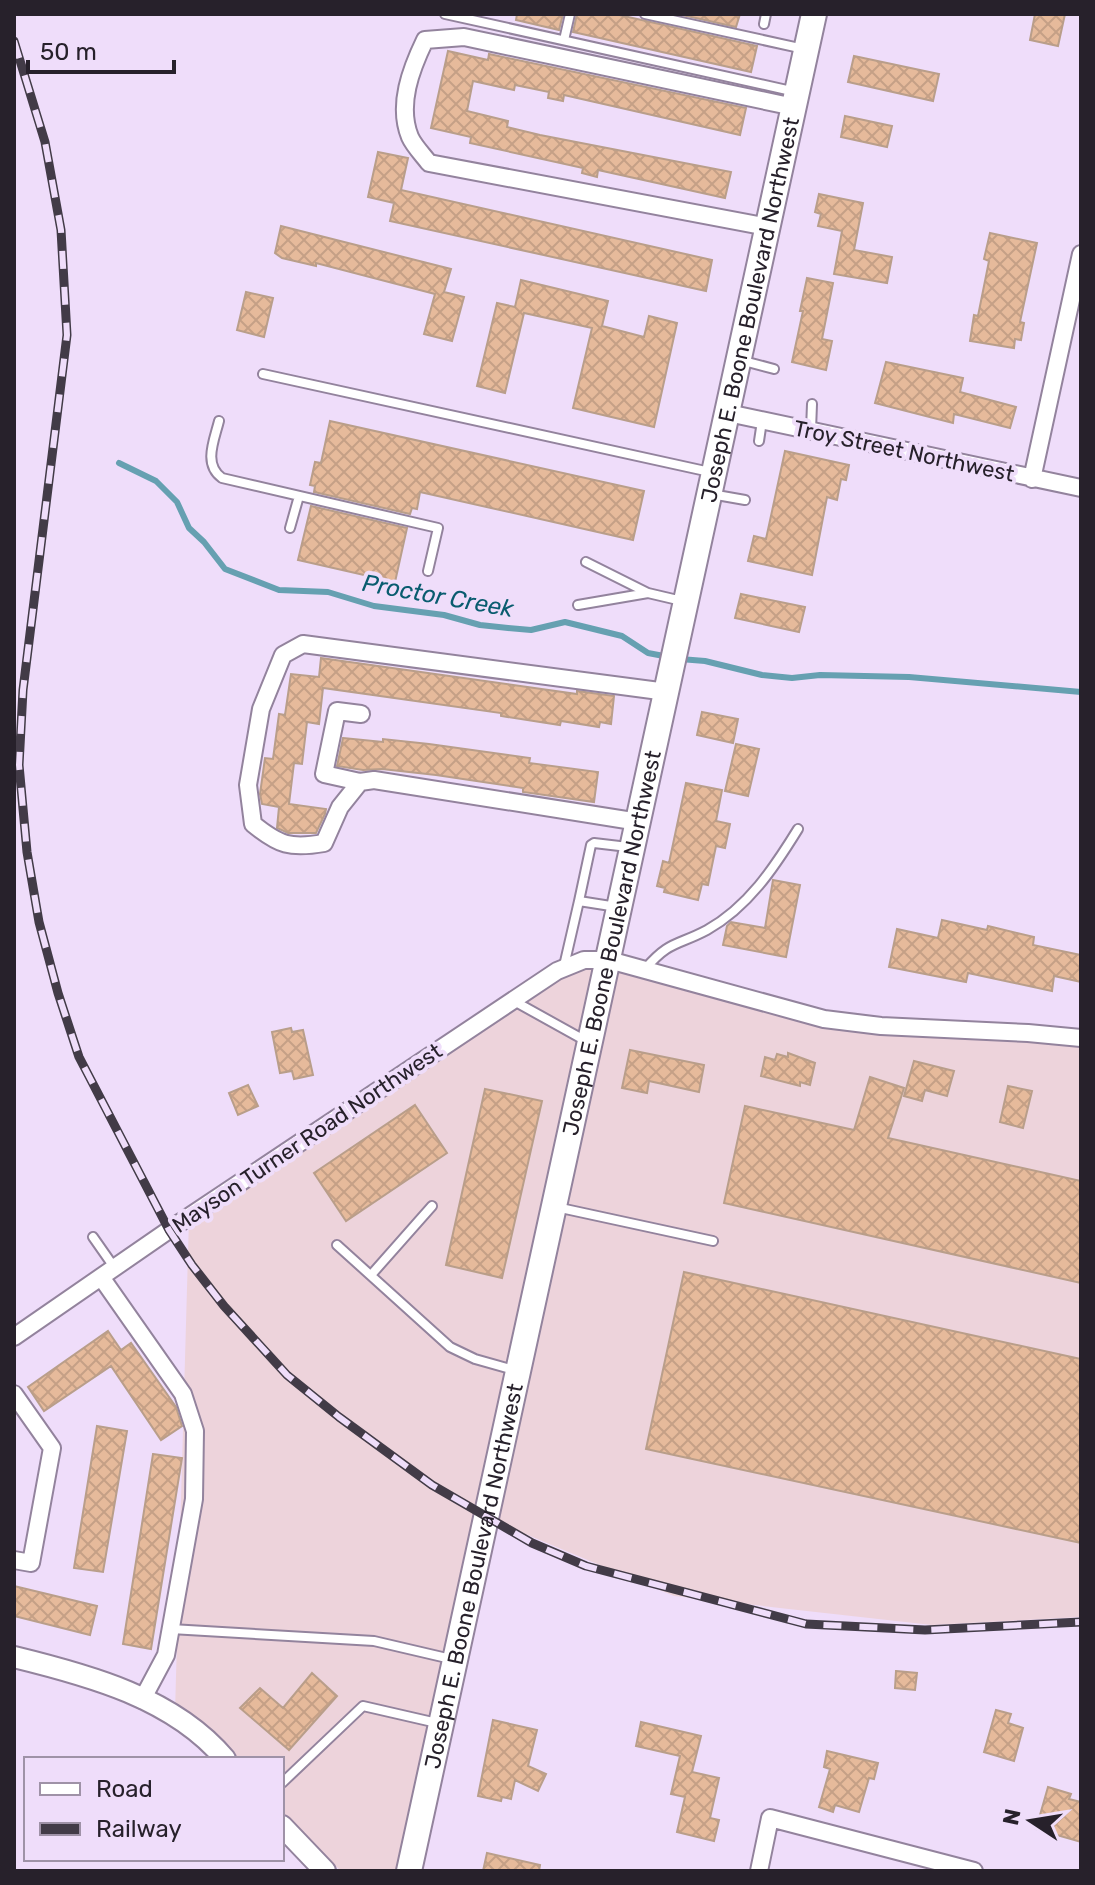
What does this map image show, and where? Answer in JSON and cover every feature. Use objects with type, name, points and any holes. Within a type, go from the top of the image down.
[{"type":"main road","name":"Joseph E. Boone Boulevard Northwest","points":[[409,1871],[814,14]]},
{"type":"street","points":[[768,227],[429,163],[410,136],[405,101],[411,68],[425,40],[464,37],[795,100]]},
{"type":"street","points":[[1032,479],[1081,254]]},
{"type":"street","name":"Troy Street Northwest","points":[[728,413],[1081,488]]},
{"type":"street","points":[[360,782],[340,807],[324,843],[300,848],[274,841],[253,824],[248,785],[261,709],[283,655],[303,644],[669,683]]},
{"type":"street","points":[[361,714],[337,711],[324,774],[360,782],[374,780],[639,822]]},
{"type":"street","name":"Mayson Turner Road Northwest","points":[[14,1337],[512,1000],[564,968],[584,960],[609,960]]},
{"type":"street","points":[[609,960],[824,1019],[881,1026],[1081,1038]]},
{"type":"street","points":[[107,1273],[183,1394],[195,1431],[194,1499],[166,1655],[142,1700]]},
{"type":"street","points":[[14,1394],[52,1448],[31,1563],[14,1560]]},
{"type":"street","points":[[14,1657],[76,1672],[142,1700],[173,1715],[223,1757]]},
{"type":"street","points":[[759,1871],[770,1818],[974,1871]]},
{"type":"street","points":[[284,1828],[325,1871]]},
{"type":"lane","points":[[445,14],[564,40],[795,100]]},
{"type":"lane","points":[[564,40],[570,14]]},
{"type":"lane","points":[[645,14],[806,50]]},
{"type":"lane","points":[[764,24],[766,14]]},
{"type":"lane","points":[[739,360],[774,369]]},
{"type":"lane","points":[[263,374],[712,484],[745,500]]},
{"type":"lane","points":[[811,431],[812,404]]},
{"type":"lane","points":[[219,421],[210,461],[213,472],[222,478],[438,528],[428,571]]},
{"type":"lane","points":[[759,441],[762,421]]},
{"type":"lane","points":[[290,528],[299,496]]},
{"type":"lane","points":[[586,562],[648,593],[687,602]]},
{"type":"lane","points":[[578,605],[648,593]]},
{"type":"lane","points":[[644,970],[660,951],[707,929],[741,905],[772,872],[798,829]]},
{"type":"lane","points":[[564,968],[591,845],[633,848]]},
{"type":"lane","points":[[579,901],[620,907]]},
{"type":"lane","points":[[512,1000],[590,1044]]},
{"type":"lane","points":[[371,1275],[432,1206]]},
{"type":"lane","points":[[555,1207],[713,1241]]},
{"type":"lane","points":[[93,1237],[107,1273]]},
{"type":"lane","points":[[337,1245],[450,1347],[475,1359],[519,1371]]},
{"type":"lane","points":[[171,1629],[374,1641],[455,1659]]},
{"type":"lane","points":[[284,1781],[363,1706],[442,1724]]},
{"type":"shaded area","points":[[586,958],[852,1023],[1081,1043],[1081,1617],[932,1625],[674,1596],[482,1516],[404,1871],[341,1871],[284,1817],[284,1757],[222,1757],[175,1712],[189,1218]]},
{"type":"building","points":[[517,14],[563,14],[559,30],[516,20]]},
{"type":"building","points":[[577,14],[615,14],[757,46],[751,72],[573,32]]},
{"type":"building","points":[[678,14],[740,14],[736,27]]},
{"type":"building","points":[[1035,14],[1065,14],[1058,46],[1030,40]]},
{"type":"building","points":[[448,51],[488,60],[489,54],[746,108],[740,135],[564,95],[563,101],[548,98],[549,92],[515,85],[514,90],[473,81],[467,111],[508,121],[507,127],[540,135],[731,172],[725,198],[598,170],[597,177],[582,173],[583,168],[470,143],[471,137],[431,128]]},
{"type":"building","points":[[854,56],[939,74],[933,101],[848,82]]},
{"type":"building","points":[[845,116],[892,126],[887,147],[841,137]]},
{"type":"building","points":[[378,152],[408,158],[401,190],[712,260],[706,291],[390,221],[394,203],[368,197]]},
{"type":"building","points":[[819,194],[863,203],[854,250],[892,257],[887,283],[834,274],[842,231],[818,226],[821,214],[815,212]]},
{"type":"building","points":[[281,226],[451,269],[444,292],[464,297],[452,341],[424,334],[435,294],[316,263],[316,266],[282,258],[275,253]]},
{"type":"building","points":[[990,233],[1037,243],[1020,322],[1024,323],[1021,340],[1015,339],[1014,348],[970,341],[989,261],[984,259]]},
{"type":"building","points":[[807,278],[833,283],[822,339],[832,341],[826,370],[792,362]]},
{"type":"building","points":[[521,280],[608,301],[602,326],[644,337],[649,316],[677,323],[654,427],[573,408],[592,328],[524,313],[505,393],[477,386],[497,303],[515,307]]},
{"type":"building","points":[[246,292],[273,298],[264,337],[237,330]]},
{"type":"building","points":[[886,362],[963,378],[960,392],[1016,407],[1010,428],[954,414],[953,423],[875,403]]},
{"type":"building","points":[[330,421],[644,491],[633,540],[420,492],[417,509],[412,508],[410,514],[314,492],[315,486],[310,485],[315,462],[321,463]]},
{"type":"building","points":[[785,451],[849,465],[846,480],[841,479],[837,500],[827,497],[812,575],[748,561],[754,536],[766,539]]},
{"type":"building","points":[[311,506],[407,528],[395,582],[298,560]]},
{"type":"building","points":[[741,594],[805,607],[799,632],[735,618]]},
{"type":"building","points":[[321,658],[577,694],[577,691],[614,696],[611,724],[600,722],[599,727],[561,721],[560,725],[501,716],[501,713],[323,688],[319,724],[307,722],[302,764],[294,763],[289,804],[326,809],[325,814],[316,833],[288,833],[277,828],[279,807],[262,804],[260,794],[265,758],[273,759],[279,714],[285,715],[291,674],[319,677]]},
{"type":"building","points":[[702,712],[738,719],[733,743],[697,735]]},
{"type":"building","points":[[343,738],[429,744],[530,758],[529,763],[598,772],[594,802],[436,775],[337,766]]},
{"type":"building","points":[[736,744],[759,749],[748,796],[725,791]]},
{"type":"building","points":[[686,783],[722,790],[716,821],[730,824],[725,848],[716,846],[708,885],[702,884],[698,900],[664,892],[665,888],[657,886],[663,861],[669,863]]},
{"type":"building","points":[[773,880],[800,885],[786,957],[723,945],[727,926],[731,922],[765,928]]},
{"type":"building","points":[[942,920],[987,930],[988,926],[1034,937],[1033,945],[1081,955],[1081,982],[1054,976],[1052,991],[968,973],[966,982],[889,967],[897,929],[938,938]]},
{"type":"building","points":[[291,1028],[292,1032],[303,1030],[313,1075],[294,1079],[292,1071],[280,1073],[272,1032]]},
{"type":"building","points":[[630,1050],[704,1065],[699,1092],[649,1081],[647,1093],[622,1088]]},
{"type":"building","points":[[788,1053],[815,1063],[810,1085],[800,1082],[800,1086],[761,1076],[765,1057],[775,1060],[777,1054],[788,1057]]},
{"type":"building","points":[[914,1061],[954,1071],[947,1096],[925,1090],[922,1101],[904,1096]]},
{"type":"building","points":[[870,1077],[904,1088],[888,1138],[1081,1181],[1081,1283],[724,1203],[745,1106],[854,1130]]},
{"type":"building","points":[[248,1085],[258,1106],[238,1115],[229,1093]]},
{"type":"building","points":[[1008,1086],[1032,1091],[1023,1128],[1000,1122]]},
{"type":"building","points":[[485,1089],[542,1101],[502,1278],[446,1265]]},
{"type":"building","points":[[415,1105],[447,1153],[346,1221],[314,1173]]},
{"type":"building","points":[[684,1272],[1081,1359],[1081,1543],[646,1449]]},
{"type":"building","points":[[108,1331],[121,1350],[131,1343],[176,1407],[182,1426],[161,1440],[111,1366],[44,1411],[28,1387]]},
{"type":"building","points":[[97,1426],[127,1431],[103,1572],[74,1568]]},
{"type":"building","points":[[153,1454],[182,1458],[151,1649],[123,1644]]},
{"type":"building","points":[[14,1586],[97,1606],[90,1635],[14,1616]]},
{"type":"building","points":[[896,1671],[917,1673],[915,1690],[895,1688]]},
{"type":"building","points":[[312,1673],[337,1696],[289,1750],[240,1708],[260,1688],[283,1708]]},
{"type":"building","points":[[996,1710],[1011,1714],[1008,1723],[1023,1728],[1014,1761],[984,1752]]},
{"type":"building","points":[[493,1720],[537,1730],[528,1766],[546,1774],[538,1791],[515,1780],[511,1799],[502,1797],[501,1801],[478,1796]]},
{"type":"building","points":[[641,1722],[701,1736],[692,1772],[719,1778],[710,1818],[719,1820],[714,1841],[677,1832],[685,1797],[671,1794],[680,1756],[636,1746]]},
{"type":"building","points":[[827,1751],[878,1763],[874,1779],[869,1778],[859,1812],[835,1805],[833,1812],[819,1807],[830,1769],[824,1767]]},
{"type":"building","points":[[1048,1787],[1071,1794],[1069,1799],[1081,1802],[1081,1842],[1036,1829]]},
{"type":"building","points":[[487,1853],[540,1865],[539,1871],[483,1871]]},
{"type":"waterway","name":"Proctor Creek","points":[[119,463],[156,481],[177,502],[189,528],[225,569],[279,590],[328,592],[374,606],[444,615],[480,625],[531,630],[565,622],[622,636],[648,653],[669,657]]},
{"type":"waterway","name":"Proctor Creek","points":[[680,659],[792,678],[820,675],[909,677],[1081,692]]},
{"type":"railway","points":[[14,41],[45,142],[61,230],[67,335],[23,690],[19,765],[27,852],[39,922],[79,1057],[169,1230],[192,1265],[224,1306],[287,1375],[339,1417],[432,1485],[532,1543],[586,1566],[806,1624],[925,1630],[1081,1622]]}]
